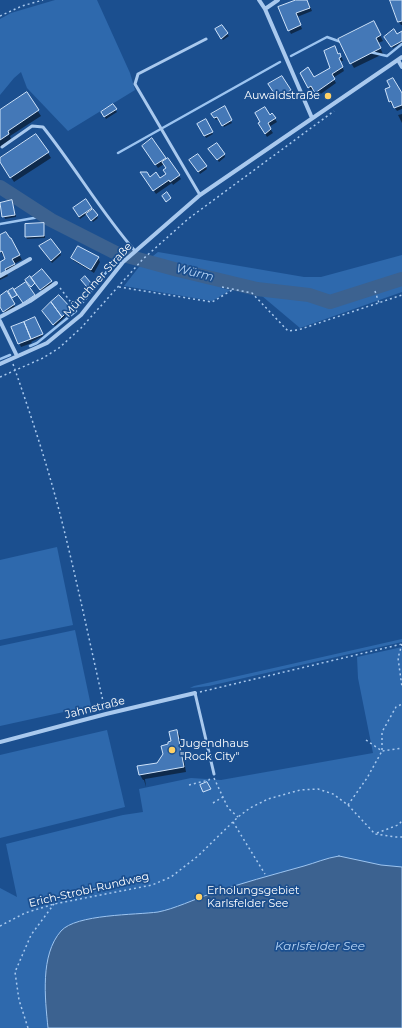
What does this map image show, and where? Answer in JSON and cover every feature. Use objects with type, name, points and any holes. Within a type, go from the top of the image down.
[{"type":"street","points":[[260,0],[312,118]]},
{"type":"street","points":[[264,9],[278,0]]},
{"type":"street","points":[[400,58],[402,67]]},
{"type":"street","name":"Münchner Straße","points":[[0,364],[47,343],[81,315],[123,262],[200,195],[400,58]]},
{"type":"street","points":[[0,276],[30,259]]},
{"type":"street","points":[[0,317],[30,301],[56,283]]},
{"type":"street","points":[[0,321],[17,356]]},
{"type":"street","name":"Jahnstraße","points":[[0,742],[106,714],[195,693]]},
{"type":"lane","points":[[200,195],[136,84],[138,74],[206,39]]},
{"type":"lane","points":[[2,147],[32,126],[43,127],[75,169],[120,234],[135,251]]},
{"type":"lane","points":[[195,693],[214,774]]},
{"type":"path","points":[[0,16],[22,6],[43,0]]},
{"type":"path","points":[[0,377],[43,358],[68,341],[143,259],[188,219],[334,111]]},
{"type":"path","points":[[56,283],[81,315]]},
{"type":"path","points":[[118,287],[212,302],[234,289]]},
{"type":"path","points":[[222,287],[252,293],[288,331],[298,330],[402,295]]},
{"type":"path","points":[[375,291],[379,303]]},
{"type":"path","points":[[15,371],[36,429],[66,538],[106,714]]},
{"type":"path","points":[[195,693],[402,644],[398,658],[402,687]]},
{"type":"path","points":[[348,805],[367,778],[382,750],[382,732],[396,707],[402,704]]},
{"type":"path","points":[[366,740],[382,750],[402,748]]},
{"type":"path","points":[[190,784],[209,780],[213,775],[228,808],[238,818]]},
{"type":"path","name":"Erich-Strobl-Rundweg","points":[[0,925],[25,913],[54,904],[152,886],[171,877],[198,856],[233,822],[250,808],[268,799],[300,790],[318,789],[333,794],[348,805],[375,834]]},
{"type":"path","points":[[213,804],[223,797]]},
{"type":"path","points":[[375,834],[398,825],[402,821]]},
{"type":"path","points":[[233,822],[265,874]]},
{"type":"path","points":[[375,834],[395,838],[402,837]]},
{"type":"path","points":[[28,1028],[19,1000],[15,972],[31,935],[54,904]]},
{"type":"shaded area","points":[[55,0],[97,0],[130,73],[135,90],[68,131],[27,88],[21,72],[0,95],[0,19],[11,13]]},
{"type":"shaded area","points":[[158,252],[304,277],[321,277],[402,255],[402,292],[300,328],[262,296],[253,292],[221,285],[221,288],[231,290],[212,301],[124,286],[139,267]]},
{"type":"shaded area","points":[[57,547],[73,625],[0,640],[0,560]]},
{"type":"shaded area","points":[[75,630],[91,706],[0,726],[0,646]]},
{"type":"shaded area","points":[[402,639],[402,642],[209,686],[190,688],[194,686]]},
{"type":"shaded area","points":[[402,647],[402,1028],[0,1028],[0,888],[17,897],[6,844],[123,815],[143,812],[139,789],[191,778],[221,780],[373,753],[358,678],[357,657]]},
{"type":"shaded area","points":[[107,730],[125,807],[0,838],[0,755]]},
{"type":"water","name":"Karlsfelder See","points":[[339,856],[381,865],[402,867],[402,1028],[48,1028],[45,990],[47,964],[54,941],[61,931],[69,925],[92,918],[164,911],[233,886]]},
{"type":"building","points":[[296,0],[307,0],[310,8],[296,13],[301,25],[288,31],[278,7]]},
{"type":"building","points":[[390,0],[402,0],[402,21],[398,22]]},
{"type":"building","points":[[374,21],[381,35],[376,38],[381,48],[350,64],[338,39]]},
{"type":"building","points":[[222,25],[228,33],[221,39],[215,29]]},
{"type":"building","points":[[394,29],[397,34],[402,31],[402,41],[391,47],[384,37]]},
{"type":"building","points":[[335,46],[338,54],[340,53],[341,57],[339,58],[343,67],[332,74],[335,79],[315,93],[311,86],[308,88],[300,73],[308,67],[314,77],[330,68],[324,51]]},
{"type":"building","points":[[282,76],[291,90],[283,95],[282,93],[276,96],[268,84]]},
{"type":"building","points":[[393,78],[402,93],[402,105],[394,108],[391,101],[389,102],[385,89],[390,87],[387,81]]},
{"type":"building","points":[[27,92],[39,110],[8,131],[9,134],[0,140],[0,110]]},
{"type":"building","points":[[113,104],[117,109],[104,117],[101,112]]},
{"type":"building","points":[[225,106],[232,120],[222,126],[217,117],[214,118],[211,114]]},
{"type":"building","points":[[265,107],[270,115],[272,113],[276,118],[268,123],[271,129],[265,134],[258,123],[260,122],[255,113]]},
{"type":"building","points":[[206,119],[213,132],[204,136],[197,124]]},
{"type":"building","points":[[36,134],[49,152],[10,178],[0,162],[0,158]]},
{"type":"building","points":[[152,138],[166,158],[155,165],[142,146]]},
{"type":"building","points":[[217,143],[225,154],[217,160],[208,149]]},
{"type":"building","points":[[198,154],[207,166],[198,172],[189,160]]},
{"type":"building","points":[[168,158],[180,175],[170,182],[169,180],[153,191],[140,172],[147,172],[150,177],[156,172],[160,178],[166,174],[163,170],[166,168],[162,162]]},
{"type":"building","points":[[167,192],[171,198],[166,202],[162,196]]},
{"type":"building","points":[[86,199],[92,208],[79,217],[73,208]]},
{"type":"building","points":[[12,200],[15,215],[2,217],[0,203]]},
{"type":"building","points":[[93,209],[98,215],[91,221],[86,214]]},
{"type":"building","points":[[44,223],[44,236],[25,237],[25,224]]},
{"type":"building","points":[[6,232],[20,255],[12,259],[15,264],[5,269],[6,271],[0,274],[0,262],[5,259],[2,251],[0,252],[0,235]]},
{"type":"building","points":[[51,239],[61,252],[51,261],[39,246]]},
{"type":"building","points":[[78,246],[99,257],[91,270],[71,258]]},
{"type":"building","points":[[42,269],[52,281],[40,290],[31,278]]},
{"type":"building","points":[[30,276],[35,283],[31,287],[25,280]]},
{"type":"building","points":[[85,276],[91,283],[87,287],[81,280]]},
{"type":"building","points":[[26,282],[35,295],[23,303],[14,290]]},
{"type":"building","points":[[13,288],[17,295],[12,298],[8,291]]},
{"type":"building","points":[[7,291],[15,304],[3,312],[0,307],[0,296]]},
{"type":"building","points":[[59,295],[71,308],[62,317],[51,302]]},
{"type":"building","points":[[51,302],[62,317],[53,325],[42,311]]},
{"type":"building","points":[[35,317],[43,334],[31,339],[24,322]]},
{"type":"building","points":[[24,322],[31,339],[18,344],[11,327]]},
{"type":"building","name":"Jugendhaus \"Rock City\"","points":[[177,730],[184,767],[139,775],[137,766],[157,763],[163,754],[161,746],[168,744],[168,742],[171,741],[169,732]]},
{"type":"building","points":[[207,782],[211,789],[203,792],[200,785]]},
{"type":"waterway","points":[[291,56],[327,37],[341,42]]},
{"type":"waterway","points":[[370,52],[387,56],[402,44]]},
{"type":"waterway","points":[[118,153],[280,62]]},
{"type":"waterway","name":"Würm","points":[[0,187],[51,220],[116,253],[257,289],[309,295],[330,302],[402,279]]},
{"type":"waterway","points":[[0,224],[45,216]]},
{"type":"waterway","name":"Würm","points":[[120,258],[123,255]]},
{"type":"waterway","points":[[83,302],[112,265]]},
{"type":"waterway","points":[[30,346],[37,343],[76,311]]},
{"type":"waterway","points":[[0,359],[10,355]]},
{"type":"place","name":"Auwaldstraße","points":[[328,96]]},
{"type":"place","name":"Jugendhaus \"Rock City\"","points":[[172,750]]},
{"type":"place","name":"Erholungsgebiet Karlsfelder See","points":[[199,897]]}]
